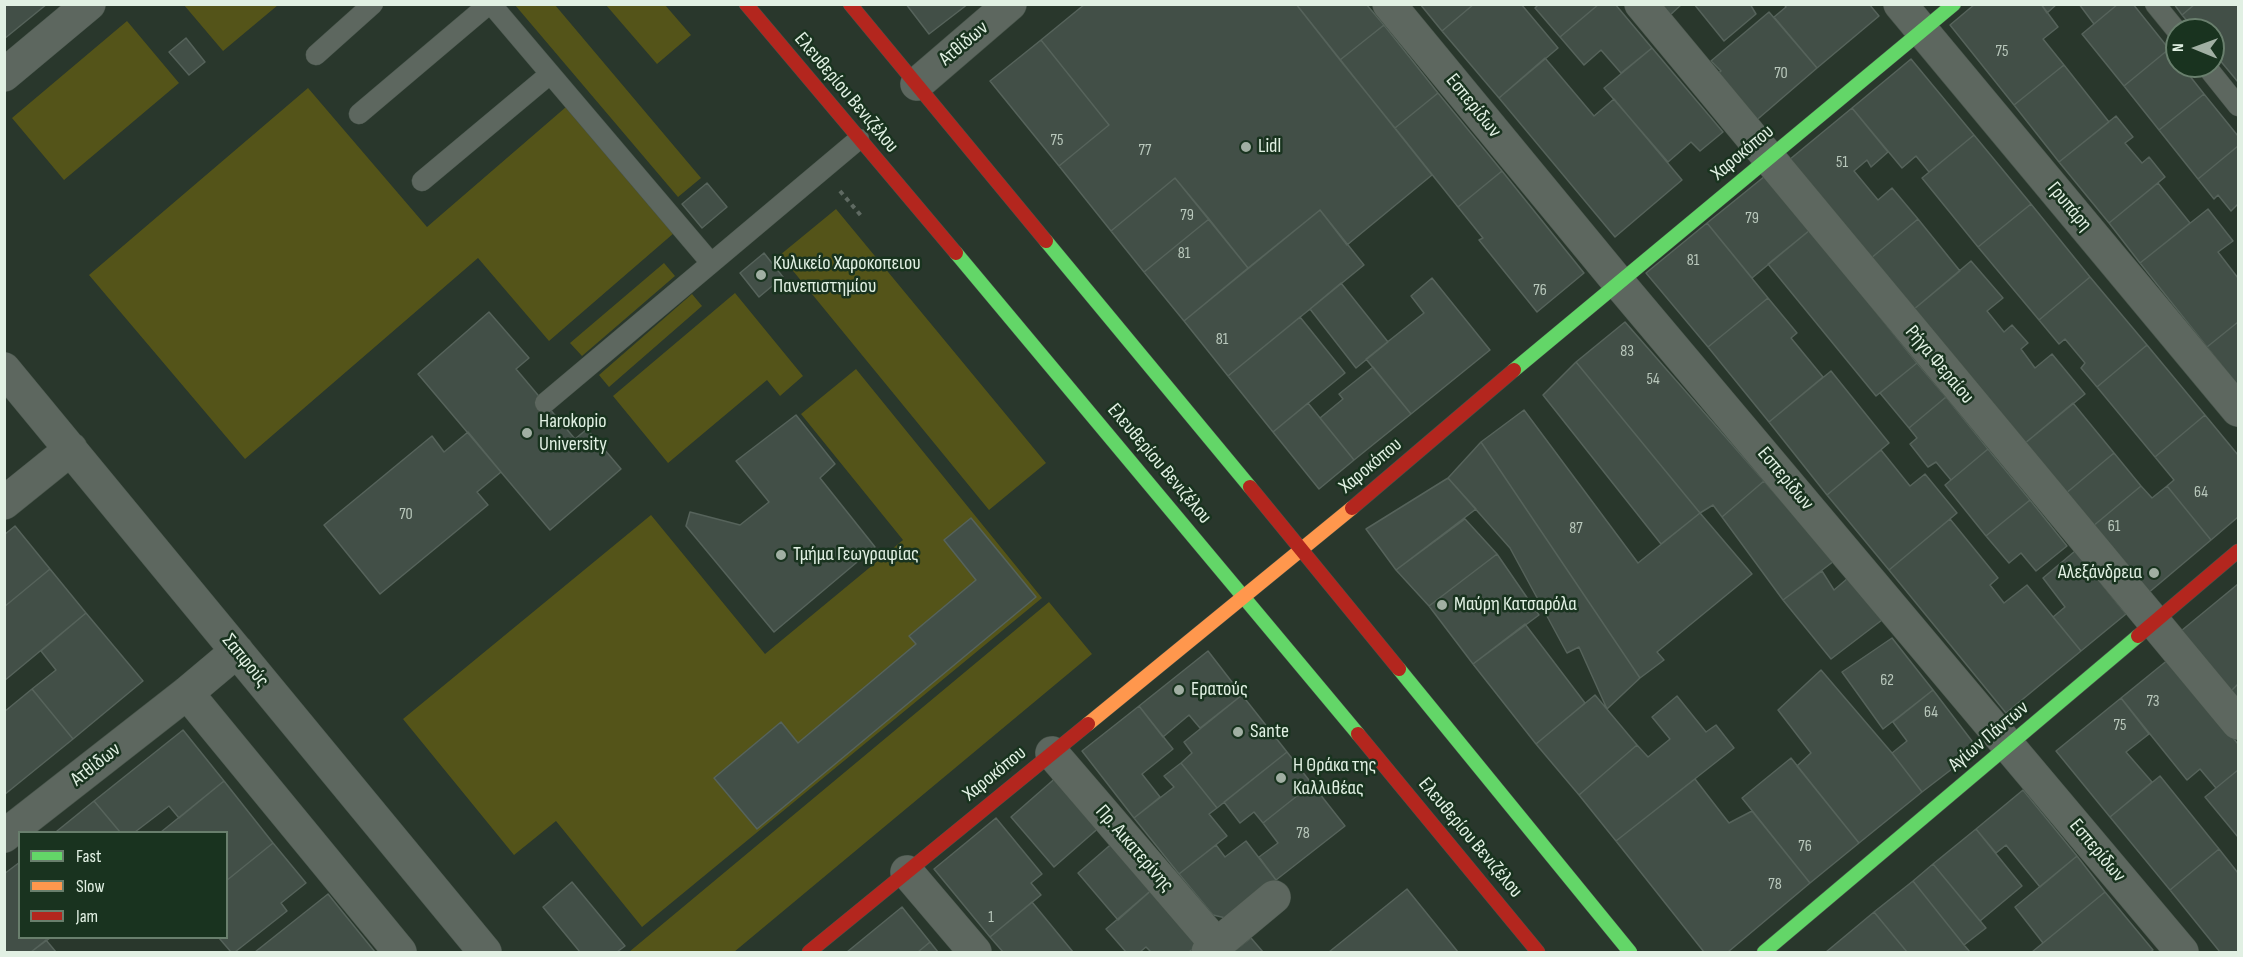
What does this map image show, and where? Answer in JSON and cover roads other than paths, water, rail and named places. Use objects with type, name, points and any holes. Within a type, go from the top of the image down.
[{"type":"main road","name":"Ελευθερίου Βενιζέλου","points":[[746,4],[1244,595],[1538,952]]},
{"type":"main road","points":[[850,4],[1301,549],[1630,952]]},
{"type":"main road","name":"Χαροκόπου","points":[[809,952],[1361,501],[1618,282],[1954,4]]},
{"type":"main road","name":"Αγίων Πάντων","points":[[1764,952],[2238,551]]},
{"type":"street","points":[[4,75],[89,4]]},
{"type":"street","name":"Ατθίδων","points":[[917,84],[1011,4]]},
{"type":"street","name":"Εσπερίδων","points":[[1389,4],[1618,282],[2182,952]]},
{"type":"street","name":"Ρήγα Φεραίου","points":[[1641,4],[2238,723]]},
{"type":"street","name":"Γρυπάρη","points":[[1900,4],[2238,410]]},
{"type":"street","name":"Σαπφούς","points":[[4,369],[485,952]]},
{"type":"street","points":[[4,503],[71,449]]},
{"type":"street","name":"Ατθίδων","points":[[4,836],[187,693],[237,651]]},
{"type":"street","points":[[187,693],[400,952]]},
{"type":"street","name":"Πρ. Αικατερίνης","points":[[1052,753],[1212,949],[1274,897]]},
{"type":"street","points":[[908,872],[975,952]]},
{"type":"lane","points":[[316,55],[374,4]]},
{"type":"lane","points":[[359,114],[490,4],[711,263]]},
{"type":"lane","points":[[2155,4],[2166,18]]},
{"type":"lane","points":[[422,181],[550,74]]},
{"type":"lane","points":[[2216,78],[2238,106]]},
{"type":"lane","points":[[545,403],[858,139]]},
{"type":"place","name":"Lidl","points":[[1246,147]]},
{"type":"place","name":"Κυλικείο Χαροκοπειου Πανεπιστημίου","points":[[761,275]]},
{"type":"place","name":"Harokopio University","points":[[527,433]]},
{"type":"place","name":"Τμήμα Γεωγραφίας","points":[[781,555]]},
{"type":"place","name":"Αλεξάνδρεια","points":[[2154,573]]},
{"type":"place","name":"Μαύρη Κατσαρόλα","points":[[1442,605]]},
{"type":"place","name":"Ερατούς","points":[[1179,690]]},
{"type":"place","name":"Sante","points":[[1238,732]]},
{"type":"place","name":"Η Θράκα της Καλλιθέας","points":[[1281,778]]}]
